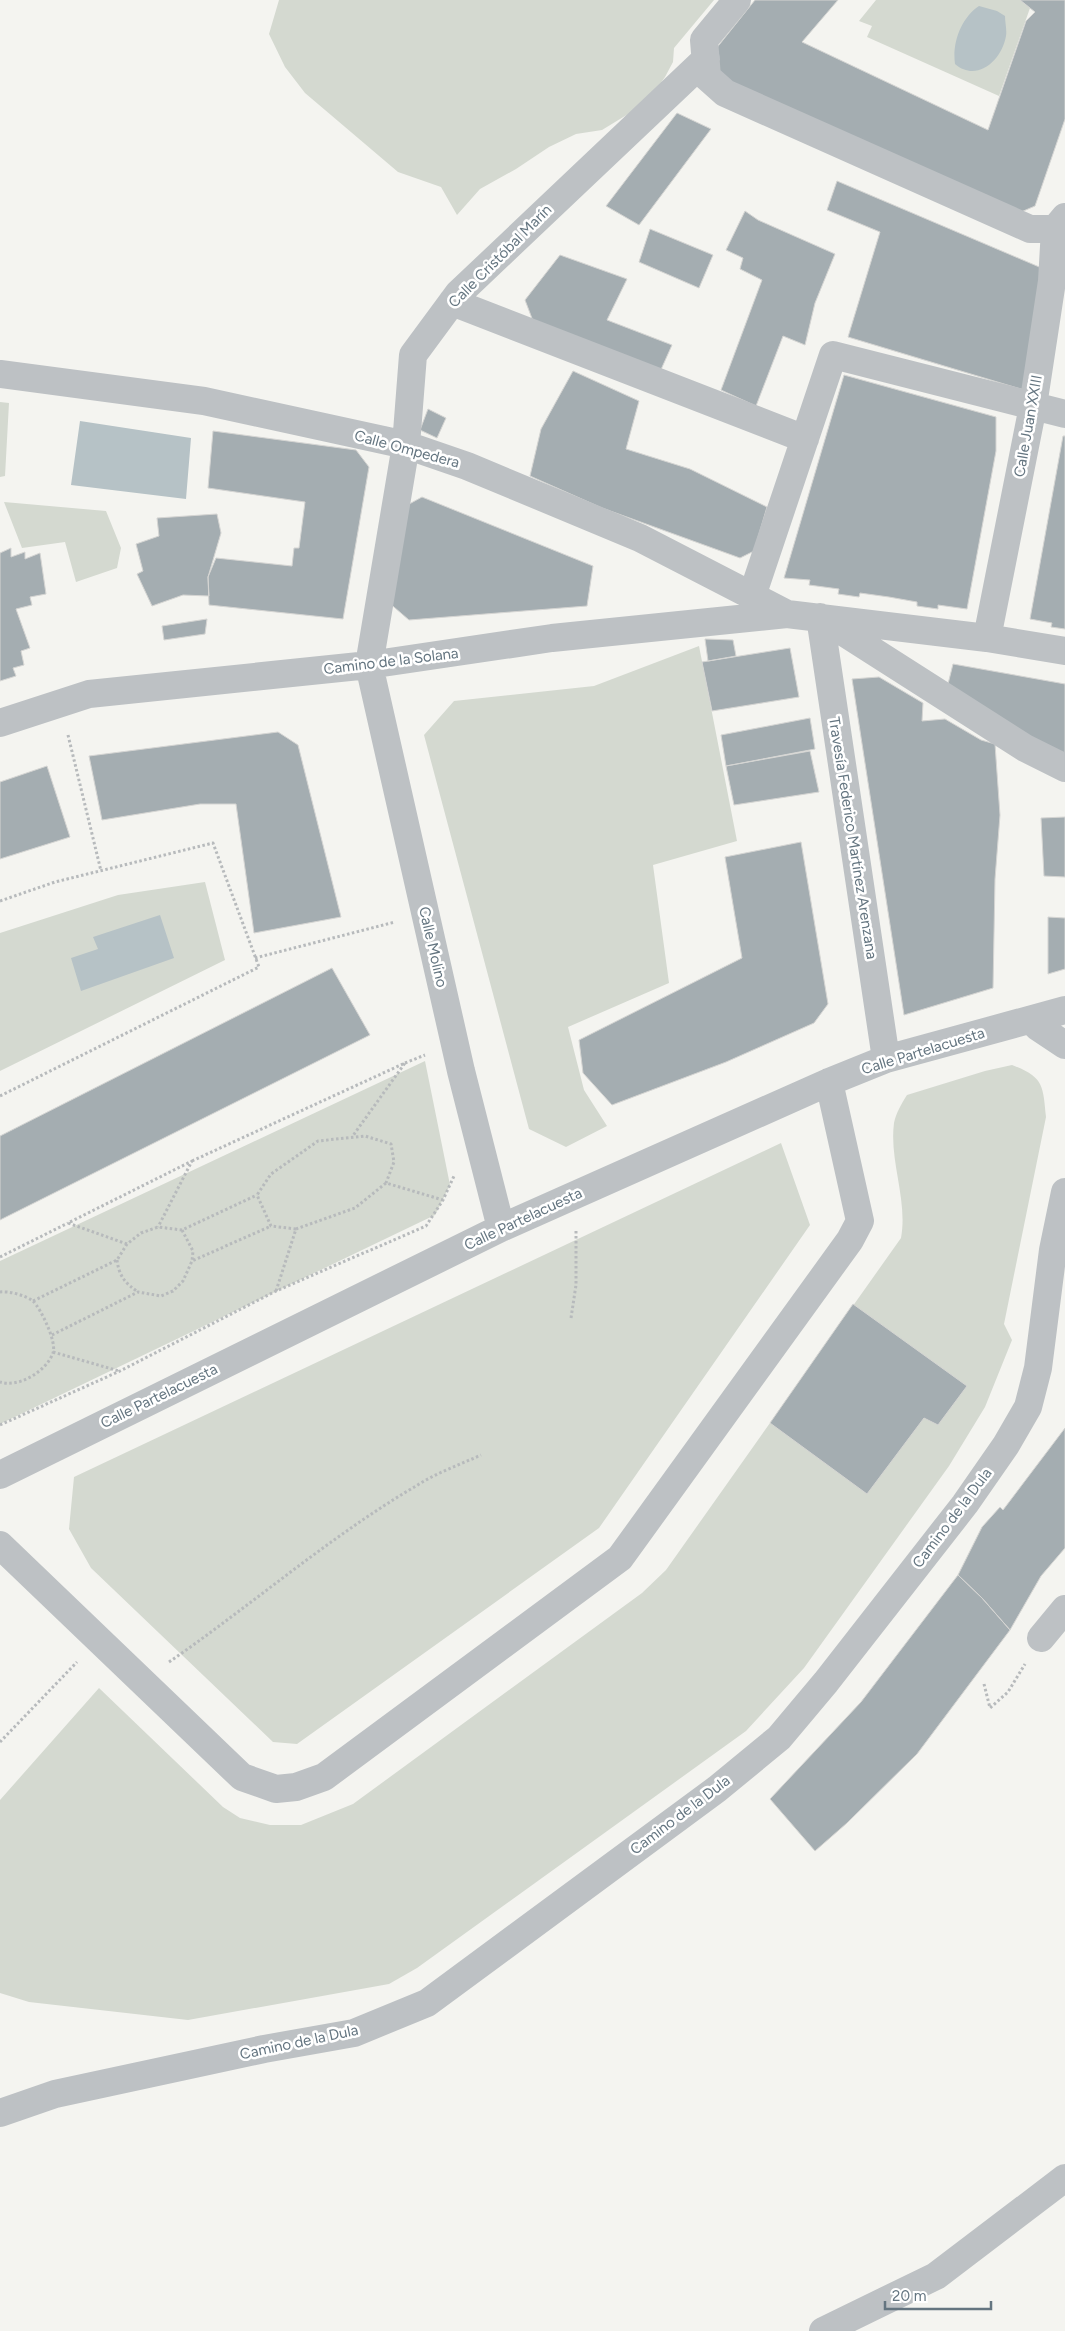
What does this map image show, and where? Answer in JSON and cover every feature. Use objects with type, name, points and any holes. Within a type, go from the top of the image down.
[{"type":"street","points":[[737,0],[704,40],[707,77],[724,93],[1030,229],[1060,223]]},
{"type":"street","name":"Calle Cristóbal Marín","points":[[369,665],[406,445],[413,355],[452,302],[706,59]]},
{"type":"street","name":"Calle Juan XXIII","points":[[987,638],[1033,406],[1060,223]]},
{"type":"street","points":[[452,302],[805,439]]},
{"type":"street","points":[[752,596],[833,355],[1065,414]]},
{"type":"street","name":"Calle Ompedera","points":[[0,374],[204,401],[406,445],[467,466],[640,538],[787,614]]},
{"type":"street","points":[[787,614],[987,638],[1065,651]]},
{"type":"street","name":"Camino de la Solana","points":[[0,724],[89,694],[369,665],[552,638],[787,614]]},
{"type":"street","points":[[820,617],[1025,748],[1065,768]]},
{"type":"street","name":"Travesía Federico Martínez Arenzana","points":[[820,617],[886,1059]]},
{"type":"street","name":"Calle Molino","points":[[369,665],[461,1071],[501,1228]]},
{"type":"street","name":"Calle Partelacuesta","points":[[0,1475],[501,1228],[829,1082],[886,1059],[1065,1010]]},
{"type":"street","points":[[1031,1020],[1065,1045]]},
{"type":"street","points":[[0,1545],[242,1777],[276,1789],[296,1786],[324,1776],[506,1645],[620,1558],[850,1240],[860,1221],[829,1082]]},
{"type":"street","name":"Camino de la Dula","points":[[0,2113],[56,2094],[264,2049],[354,2033],[427,2003],[717,1789],[772,1744],[826,1682],[965,1504],[1006,1445],[1028,1407],[1038,1368],[1053,1250],[1065,1192]]},
{"type":"street","points":[[1053,1250],[1058,1296],[1065,1304]]},
{"type":"street","points":[[1041,1638],[1065,1609]]},
{"type":"street","points":[[823,2331],[936,2276],[1065,2178]]},
{"type":"path","points":[[61,704],[101,871]]},
{"type":"path","points":[[0,901],[55,882],[213,843],[258,967],[0,1096]]},
{"type":"path","points":[[255,958],[425,914]]},
{"type":"path","points":[[0,1257],[192,1161],[405,1063],[352,1137]]},
{"type":"path","points":[[33,1301],[117,1260],[127,1244],[141,1233],[158,1228],[182,1230],[257,1195],[271,1174],[318,1141],[365,1136],[391,1144],[394,1162],[386,1183],[355,1208],[296,1229],[272,1226],[192,1261]]},
{"type":"path","points":[[158,1228],[192,1161]]},
{"type":"path","points":[[0,1425],[120,1372],[276,1291],[426,1226],[443,1200],[386,1183]]},
{"type":"path","points":[[257,1195],[272,1226]]},
{"type":"path","points":[[571,1318],[576,1285],[577,1240],[572,1196]]},
{"type":"path","points":[[68,1222],[127,1244]]},
{"type":"path","points":[[276,1291],[296,1229]]},
{"type":"path","points":[[117,1260],[119,1272],[125,1283],[138,1292],[161,1296],[173,1291],[183,1281],[192,1261],[193,1250],[182,1230]]},
{"type":"path","points":[[0,1292],[8,1291],[33,1301],[52,1335],[54,1352],[46,1363],[28,1378],[10,1385],[0,1382]]},
{"type":"path","points":[[52,1335],[138,1292]]},
{"type":"path","points":[[54,1352],[120,1372]]},
{"type":"path","points":[[141,1680],[224,1625],[364,1520],[417,1485],[481,1454]]},
{"type":"path","points":[[984,1684],[990,1708],[1008,1692],[1041,1638]]},
{"type":"path","points":[[0,1742],[98,1640]]},
{"type":"shaded area","points":[[279,0],[714,0],[674,48],[673,62],[665,77],[652,95],[638,108],[602,130],[576,134],[549,147],[516,169],[480,189],[457,215],[441,187],[398,172],[305,93],[285,67],[269,34]]},
{"type":"shaded area","points":[[876,0],[1020,0],[1030,8],[999,96],[867,37],[872,26],[859,21]]},
{"type":"shaded area","points":[[979,6],[997,11],[1005,16],[1006,36],[1004,45],[994,60],[980,70],[972,71],[963,69],[955,64],[954,56],[959,32],[963,24],[967,17]]},
{"type":"shaded area","points":[[0,402],[9,403],[5,476],[0,477]]},
{"type":"shaded area","points":[[80,421],[191,438],[186,499],[71,485]]},
{"type":"shaded area","points":[[4,502],[106,511],[121,548],[117,568],[76,582],[65,542],[22,548]]},
{"type":"shaded area","points":[[699,646],[737,841],[653,865],[669,983],[568,1027],[584,1090],[607,1126],[566,1147],[529,1129],[424,735],[454,701],[594,686]]},
{"type":"shaded area","points":[[205,882],[225,960],[0,1071],[0,933],[118,895]]},
{"type":"shaded area","points":[[160,915],[174,958],[81,991],[71,958],[98,949],[93,937]]},
{"type":"shaded area","points":[[425,1061],[450,1185],[435,1215],[0,1424],[0,1261]]},
{"type":"shaded area","points":[[1012,1065],[1023,1069],[1040,1084],[1044,1097],[1046,1117],[1004,1324],[1012,1340],[985,1407],[949,1466],[804,1668],[746,1731],[417,1968],[389,1984],[188,2020],[29,2002],[0,1993],[0,1800],[99,1688],[223,1807],[240,1818],[270,1825],[301,1825],[353,1804],[642,1593],[666,1570],[901,1238],[903,1224],[901,1195],[893,1137],[895,1119],[907,1095],[985,1071]]},
{"type":"shaded area","points":[[781,1143],[810,1225],[599,1528],[297,1744],[273,1742],[91,1568],[69,1529],[74,1477]]},
{"type":"building","points":[[755,0],[838,0],[802,42],[988,130],[1026,21],[1035,12],[1020,0],[1065,0],[1065,119],[1035,206],[1014,215],[717,78],[711,55]]},
{"type":"building","points":[[677,113],[711,129],[639,225],[606,206]]},
{"type":"building","points":[[837,181],[1044,269],[1024,390],[848,337],[880,232],[827,210]]},
{"type":"building","points":[[745,211],[758,220],[835,254],[815,303],[805,345],[783,336],[756,406],[721,390],[762,280],[740,269],[743,258],[726,250]]},
{"type":"building","points":[[650,229],[713,255],[699,288],[639,262]]},
{"type":"building","points":[[560,255],[627,279],[607,320],[672,345],[659,374],[533,321],[525,300]]},
{"type":"building","points":[[573,371],[639,401],[626,449],[690,469],[767,507],[754,551],[740,558],[602,508],[530,476],[541,429]]},
{"type":"building","points":[[844,375],[996,417],[996,451],[967,609],[938,605],[938,609],[917,606],[917,602],[860,593],[859,597],[838,594],[839,589],[809,585],[810,580],[784,578]]},
{"type":"building","points":[[428,409],[446,418],[437,438],[420,430]]},
{"type":"building","points":[[213,431],[356,450],[369,467],[343,619],[209,605],[208,577],[216,558],[292,566],[294,548],[299,548],[305,502],[208,488]]},
{"type":"building","points":[[1063,436],[1065,436],[1065,629],[1051,627],[1052,623],[1030,619]]},
{"type":"building","points":[[422,497],[593,566],[587,606],[409,620],[387,601],[402,508]]},
{"type":"building","points":[[217,514],[221,533],[208,577],[209,596],[183,595],[152,606],[137,574],[143,571],[136,544],[159,536],[157,518]]},
{"type":"building","points":[[11,548],[11,557],[25,552],[25,559],[40,553],[46,594],[30,597],[32,605],[16,609],[30,648],[21,651],[24,665],[13,668],[16,676],[0,681],[0,553]]},
{"type":"building","points":[[207,619],[205,634],[164,640],[162,626]]},
{"type":"building","points":[[705,639],[733,640],[736,656],[708,661]]},
{"type":"building","points":[[790,648],[799,697],[712,711],[702,662]]},
{"type":"building","points":[[953,664],[1065,684],[1065,759],[947,688]]},
{"type":"building","points":[[879,677],[923,703],[922,721],[945,719],[981,740],[995,744],[1000,815],[995,879],[993,988],[904,1015],[852,679]]},
{"type":"building","points":[[810,718],[815,749],[726,766],[721,735]]},
{"type":"building","points":[[278,732],[298,745],[341,917],[254,933],[236,804],[200,804],[102,820],[89,756]]},
{"type":"building","points":[[810,751],[819,792],[734,805],[726,766]]},
{"type":"building","points":[[47,766],[70,837],[0,859],[0,782]]},
{"type":"building","points":[[1065,817],[1065,877],[1044,876],[1041,818]]},
{"type":"building","points":[[801,842],[828,1004],[814,1023],[726,1062],[612,1105],[583,1073],[579,1040],[742,958],[725,857]]},
{"type":"building","points":[[1048,917],[1065,918],[1065,969],[1048,974]]},
{"type":"building","points":[[332,968],[370,1035],[0,1220],[0,1136]]},
{"type":"building","points":[[853,1304],[967,1386],[938,1425],[924,1418],[867,1494],[770,1423]]},
{"type":"building","points":[[1065,1428],[1065,1548],[1041,1576],[1010,1630],[982,1598],[958,1575],[982,1527],[1000,1507],[1003,1510]]},
{"type":"building","points":[[958,1575],[982,1598],[1010,1630],[917,1754],[847,1823],[815,1851],[770,1799],[861,1702]]}]
